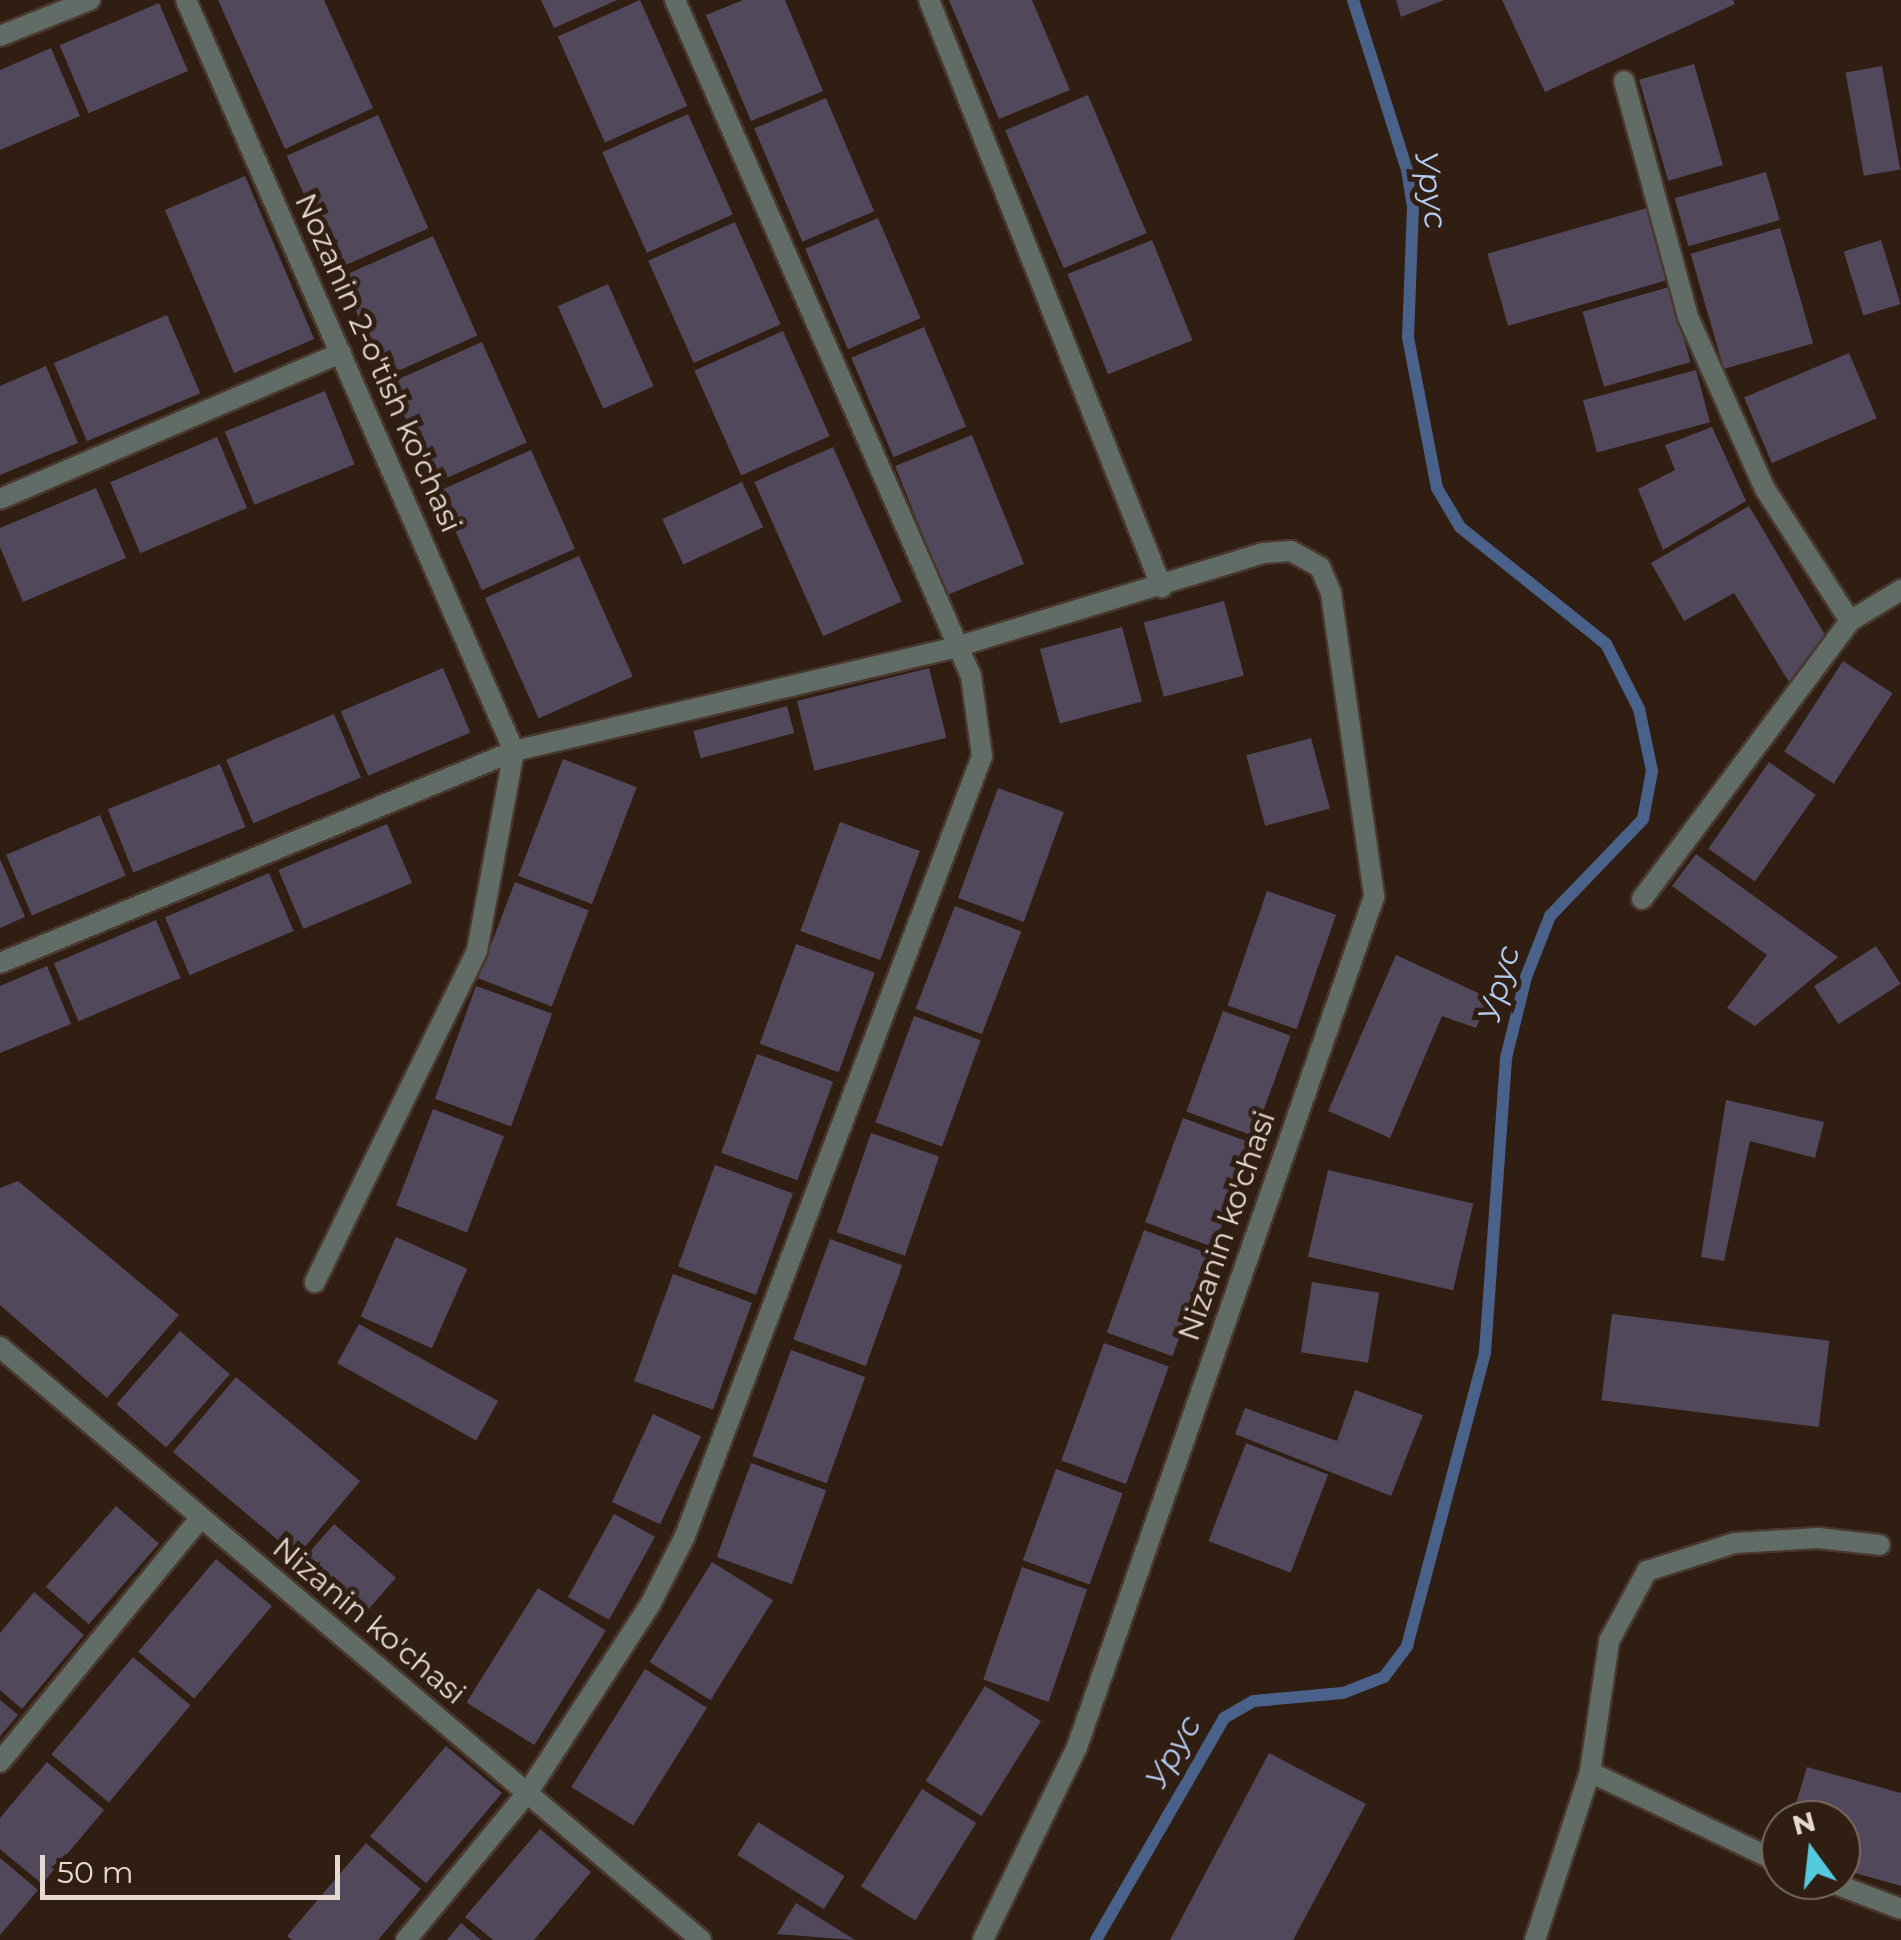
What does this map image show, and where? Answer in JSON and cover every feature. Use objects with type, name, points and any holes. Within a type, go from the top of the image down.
[{"type":"street","points":[[0,36],[90,0]]},
{"type":"street","name":"Nozanin 2-o'tish ko'chasi","points":[[186,0],[514,751]]},
{"type":"street","points":[[406,1940],[528,1792],[610,1669],[685,1536],[982,756],[971,676],[675,0]]},
{"type":"street","points":[[0,962],[514,751],[956,647],[1162,588],[929,0]]},
{"type":"street","points":[[1624,81],[1688,317],[1766,489],[1850,621]]},
{"type":"street","points":[[0,499],[341,352]]},
{"type":"street","name":"Nizanin ko'chasi","points":[[983,1940],[1077,1747],[1374,897],[1331,593],[1320,567],[1291,551],[1262,553],[1162,588]]},
{"type":"street","points":[[1642,899],[1850,621],[1901,590]]},
{"type":"street","points":[[315,1282],[478,951],[514,751]]},
{"type":"street","name":"Nizanin ko'chasi","points":[[0,1347],[199,1520],[701,1940]]},
{"type":"street","points":[[0,1762],[199,1520]]},
{"type":"street","points":[[1535,1940],[1590,1772],[1609,1640],[1647,1570],[1734,1543],[1818,1538],[1880,1544]]},
{"type":"street","points":[[1590,1772],[1761,1853]]},
{"type":"street","points":[[1861,1894],[1901,1909]]},
{"type":"building","points":[[218,0],[324,0],[373,108],[285,149]]},
{"type":"building","points":[[541,0],[617,0],[554,28]]},
{"type":"building","points":[[640,0],[687,106],[605,143],[558,37]]},
{"type":"building","points":[[743,0],[785,0],[823,91],[751,121],[706,15]]},
{"type":"building","points":[[949,0],[1032,0],[1070,90],[999,119]]},
{"type":"building","points":[[1396,0],[1444,0],[1401,17]]},
{"type":"building","points":[[1502,0],[1733,0],[1735,4],[1545,92]]},
{"type":"building","points":[[159,3],[188,71],[88,113],[60,45]]},
{"type":"building","points":[[51,48],[80,116],[0,150],[0,70]]},
{"type":"building","points":[[1694,64],[1723,165],[1668,181],[1639,80]]},
{"type":"building","points":[[1882,66],[1900,169],[1864,176],[1846,72]]},
{"type":"building","points":[[1088,95],[1147,233],[1064,268],[1005,130]]},
{"type":"building","points":[[826,98],[874,211],[802,242],[754,128]]},
{"type":"building","points":[[688,114],[733,214],[647,253],[602,152]]},
{"type":"building","points":[[378,115],[428,228],[337,269],[287,156]]},
{"type":"building","points":[[1766,172],[1780,220],[1688,246],[1675,198]]},
{"type":"building","points":[[245,176],[314,339],[234,373],[165,210]]},
{"type":"building","points":[[1647,208],[1668,280],[1508,326],[1487,254]]},
{"type":"building","points":[[878,218],[921,318],[848,349],[805,249]]},
{"type":"building","points":[[735,222],[781,324],[694,363],[648,261]]},
{"type":"building","points":[[1780,228],[1813,343],[1724,369],[1691,254]]},
{"type":"building","points":[[433,236],[477,336],[385,377],[341,277]]},
{"type":"building","points":[[1152,240],[1192,340],[1108,374],[1068,274]]},
{"type":"building","points":[[1881,240],[1901,304],[1863,315],[1844,251]]},
{"type":"building","points":[[608,284],[654,386],[603,409],[558,306]]},
{"type":"building","points":[[1669,287],[1690,362],[1604,387],[1582,312]]},
{"type":"building","points":[[167,315],[200,393],[87,441],[54,363]]},
{"type":"building","points":[[924,327],[966,426],[893,457],[851,358]]},
{"type":"building","points":[[783,331],[830,436],[741,476],[694,370]]},
{"type":"building","points":[[482,342],[527,442],[434,484],[390,383]]},
{"type":"building","points":[[1849,353],[1877,418],[1772,463],[1744,398]]},
{"type":"building","points":[[46,366],[78,443],[0,475],[0,386]]},
{"type":"building","points":[[1696,370],[1710,422],[1597,452],[1583,400]]},
{"type":"building","points":[[325,391],[355,464],[254,505],[225,431]]},
{"type":"building","points":[[1712,427],[1746,501],[1663,550],[1638,489],[1675,470],[1665,445]]},
{"type":"building","points":[[972,435],[1024,564],[947,595],[895,466]]},
{"type":"building","points":[[217,437],[247,508],[140,553],[110,482]]},
{"type":"building","points":[[833,447],[902,601],[823,636],[754,482]]},
{"type":"building","points":[[531,450],[575,549],[482,590],[438,491]]},
{"type":"building","points":[[742,482],[763,527],[683,565],[662,519]]},
{"type":"building","points":[[96,488],[126,558],[23,602],[0,547],[0,528]]},
{"type":"building","points":[[1749,506],[1831,645],[1794,690],[1734,593],[1684,621],[1651,563]]},
{"type":"building","points":[[579,556],[633,677],[539,718],[485,598]]},
{"type":"building","points":[[1224,601],[1244,675],[1164,697],[1144,622]]},
{"type":"building","points":[[1122,627],[1142,701],[1060,723],[1040,649]]},
{"type":"building","points":[[1843,661],[1892,693],[1834,784],[1784,752]]},
{"type":"building","points":[[443,668],[470,732],[368,776],[341,711]]},
{"type":"building","points":[[929,668],[946,738],[814,771],[797,701]]},
{"type":"building","points":[[787,706],[794,733],[701,758],[693,731]]},
{"type":"building","points":[[334,714],[361,778],[253,823],[226,760]]},
{"type":"building","points":[[1311,738],[1330,809],[1265,826],[1246,755]]},
{"type":"building","points":[[563,759],[637,787],[592,904],[518,876]]},
{"type":"building","points":[[1769,762],[1816,795],[1755,882],[1708,849]]},
{"type":"building","points":[[220,764],[245,827],[133,872],[108,809]]},
{"type":"building","points":[[998,788],[1064,812],[1024,922],[958,898]]},
{"type":"building","points":[[100,815],[126,876],[32,916],[6,855]]},
{"type":"building","points":[[840,822],[920,851],[880,960],[800,931]]},
{"type":"building","points":[[387,824],[412,883],[303,929],[278,870]]},
{"type":"building","points":[[1696,854],[1838,957],[1755,1026],[1727,1008],[1767,955],[1672,886]]},
{"type":"building","points":[[0,859],[25,917],[0,928]]},
{"type":"building","points":[[269,873],[294,931],[190,975],[165,917]]},
{"type":"building","points":[[515,882],[589,910],[552,1006],[478,978]]},
{"type":"building","points":[[1267,891],[1336,915],[1297,1029],[1228,1005]]},
{"type":"building","points":[[955,906],[1021,931],[982,1034],[916,1009]]},
{"type":"building","points":[[156,920],[181,978],[78,1021],[54,963]]},
{"type":"building","points":[[796,944],[875,973],[839,1072],[760,1044]]},
{"type":"building","points":[[1876,946],[1901,984],[1838,1024],[1814,986]]},
{"type":"building","points":[[1396,955],[1489,998],[1476,1028],[1442,1016],[1390,1138],[1328,1111]]},
{"type":"building","points":[[47,966],[71,1024],[0,1053],[0,986]]},
{"type":"building","points":[[476,986],[552,1014],[511,1126],[435,1099]]},
{"type":"building","points":[[1223,1011],[1291,1036],[1254,1136],[1186,1112]]},
{"type":"building","points":[[914,1016],[981,1040],[942,1146],[875,1122]]},
{"type":"building","points":[[757,1054],[833,1082],[797,1180],[721,1153]]},
{"type":"building","points":[[1726,1100],[1824,1122],[1815,1158],[1750,1141],[1724,1261],[1701,1257]]},
{"type":"building","points":[[433,1109],[504,1136],[467,1232],[396,1205]]},
{"type":"building","points":[[1183,1118],[1252,1143],[1214,1247],[1145,1222]]},
{"type":"building","points":[[871,1133],[939,1156],[905,1256],[837,1232]]},
{"type":"building","points":[[715,1165],[793,1193],[756,1295],[678,1266]]},
{"type":"building","points":[[1328,1170],[1473,1204],[1453,1290],[1308,1257]]},
{"type":"building","points":[[18,1181],[179,1315],[107,1398],[0,1305],[0,1188]]},
{"type":"building","points":[[1144,1230],[1210,1254],[1172,1356],[1107,1332]]},
{"type":"building","points":[[396,1237],[467,1269],[432,1348],[361,1316]]},
{"type":"building","points":[[830,1239],[902,1265],[866,1366],[793,1340]]},
{"type":"building","points":[[673,1274],[752,1303],[713,1410],[634,1381]]},
{"type":"building","points":[[1312,1282],[1379,1293],[1368,1363],[1301,1352]]},
{"type":"building","points":[[1612,1314],[1829,1341],[1819,1427],[1601,1400]]},
{"type":"building","points":[[359,1324],[498,1401],[476,1440],[337,1363]]},
{"type":"building","points":[[180,1331],[230,1374],[166,1448],[116,1404]]},
{"type":"building","points":[[1104,1343],[1169,1367],[1126,1484],[1061,1460]]},
{"type":"building","points":[[791,1350],[865,1377],[827,1483],[752,1456]]},
{"type":"building","points":[[236,1377],[360,1481],[297,1556],[173,1452]]},
{"type":"building","points":[[1355,1390],[1423,1415],[1391,1496],[1235,1434],[1245,1408],[1337,1441]]},
{"type":"building","points":[[653,1414],[701,1436],[660,1524],[612,1502]]},
{"type":"building","points":[[1246,1443],[1328,1475],[1291,1573],[1208,1541]]},
{"type":"building","points":[[751,1463],[826,1490],[792,1584],[717,1557]]},
{"type":"building","points":[[1056,1469],[1123,1493],[1090,1584],[1023,1560]]},
{"type":"building","points":[[116,1506],[159,1543],[89,1624],[46,1587]]},
{"type":"building","points":[[614,1514],[655,1537],[609,1620],[568,1597]]},
{"type":"building","points":[[334,1524],[396,1578],[364,1615],[302,1561]]},
{"type":"building","points":[[216,1559],[272,1606],[194,1699],[138,1652]]},
{"type":"building","points":[[712,1562],[773,1600],[711,1700],[649,1662]]},
{"type":"building","points":[[1022,1567],[1087,1589],[1048,1702],[983,1680]]},
{"type":"building","points":[[538,1588],[606,1630],[534,1745],[466,1702]]},
{"type":"building","points":[[34,1592],[84,1635],[22,1709],[0,1690],[0,1633]]},
{"type":"building","points":[[133,1657],[190,1705],[109,1802],[51,1754]]},
{"type":"building","points":[[645,1669],[707,1708],[633,1826],[571,1787]]},
{"type":"building","points":[[985,1686],[1041,1721],[982,1816],[926,1781]]},
{"type":"building","points":[[0,1700],[18,1715],[0,1736]]},
{"type":"building","points":[[446,1746],[502,1793],[426,1883],[370,1836]]},
{"type":"building","points":[[1269,1753],[1366,1804],[1293,1940],[1170,1940]]},
{"type":"building","points":[[47,1762],[104,1810],[42,1884],[0,1849],[0,1818]]},
{"type":"building","points":[[1807,1767],[1901,1793],[1901,1886],[1861,1875],[1861,1800],[1797,1800]]},
{"type":"building","points":[[922,1789],[976,1823],[915,1920],[861,1887]]},
{"type":"building","points":[[758,1822],[845,1876],[824,1909],[737,1855]]},
{"type":"building","points":[[540,1829],[591,1872],[534,1940],[493,1940],[465,1917]]},
{"type":"building","points":[[366,1843],[421,1889],[378,1940],[292,1940],[287,1936]]},
{"type":"building","points":[[0,1858],[38,1890],[0,1935]]},
{"type":"building","points":[[796,1903],[855,1940],[777,1934]]},
{"type":"building","points":[[461,1923],[481,1940],[447,1940]]},
{"type":"waterway","name":"Урус","points":[[1096,1940],[1224,1718],[1254,1701],[1343,1693],[1384,1677],[1407,1646],[1485,1352],[1506,1058],[1526,977],[1550,916],[1643,819],[1652,771],[1639,709],[1606,644],[1460,527],[1437,488],[1408,337],[1413,207],[1407,170],[1353,0]]}]
